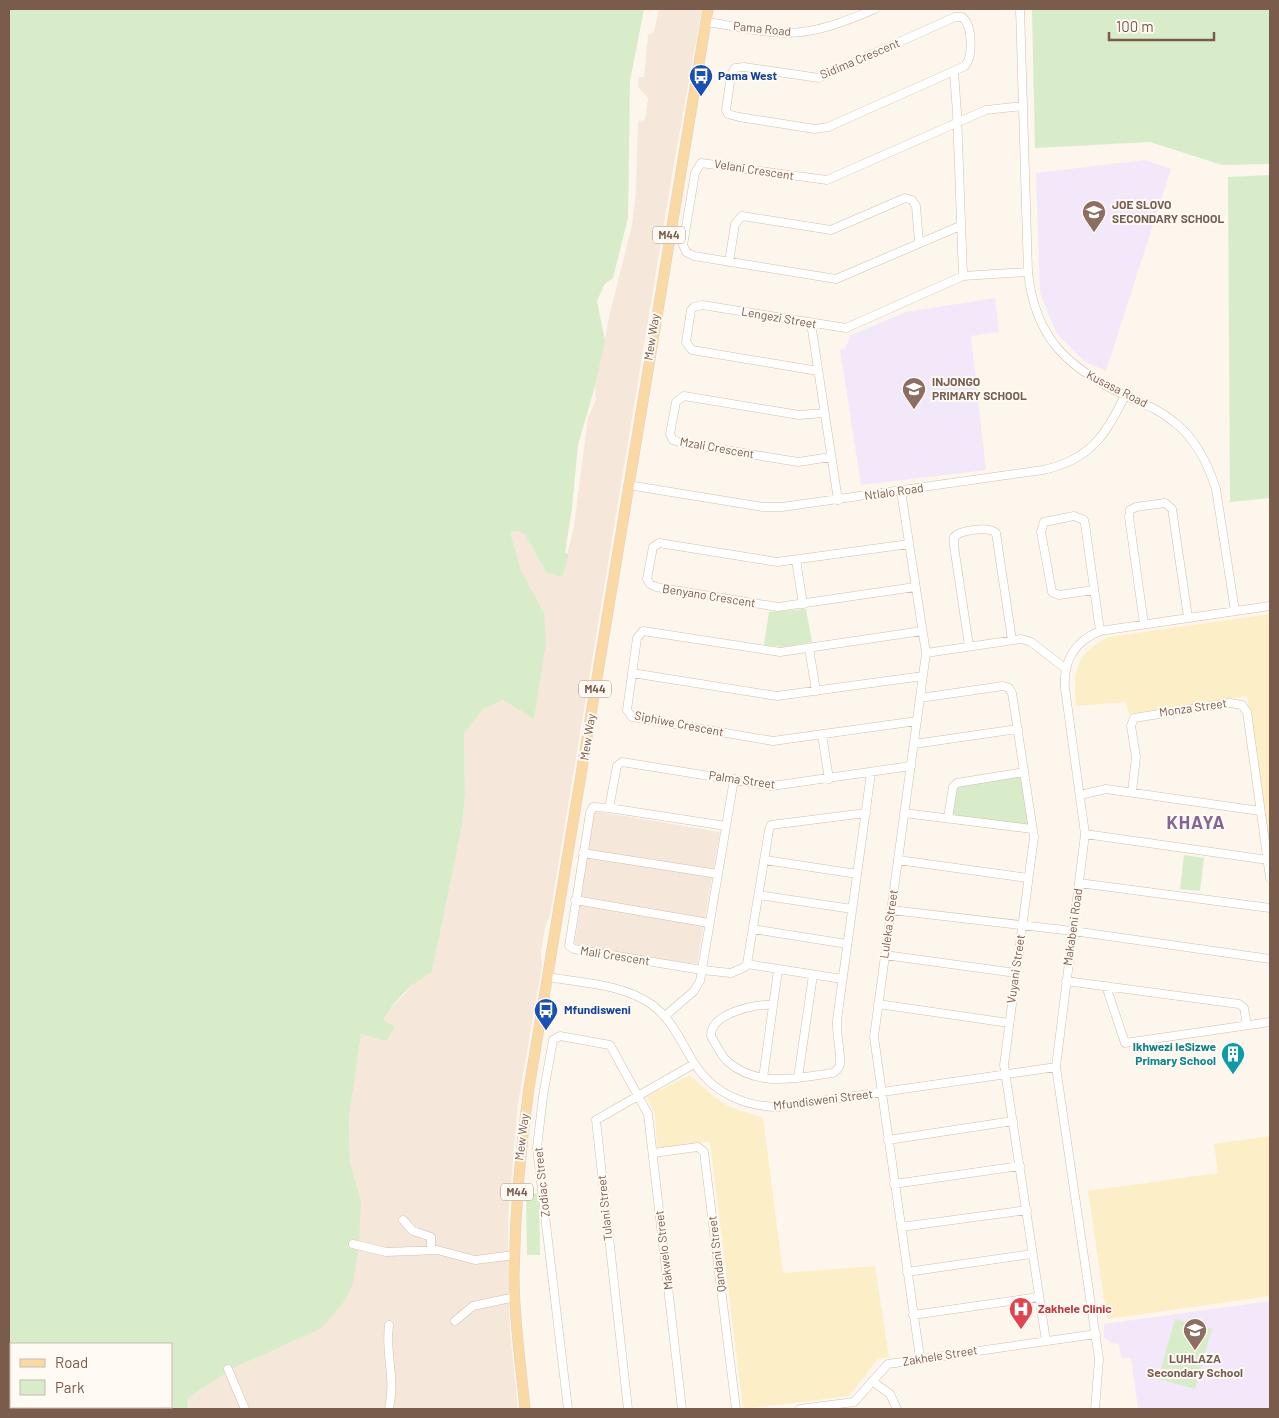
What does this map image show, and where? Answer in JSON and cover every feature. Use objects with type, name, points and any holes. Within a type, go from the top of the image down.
[{"type":"main road","name":"Mew Way","points":[[525,1409],[515,1297],[515,1255],[520,1155],[528,1088],[708,9]]},
{"type":"street","name":"Pama Road","points":[[706,22],[786,33],[817,30],[839,24],[875,9]]},
{"type":"street","name":"Kusasa Road","points":[[1020,9],[1028,272],[1036,312],[1053,344],[1081,371],[1125,395],[1152,407],[1176,423],[1188,434],[1204,459],[1216,489],[1235,611]]},
{"type":"street","name":"Sidima Crescent","points":[[959,17],[968,22],[970,57],[965,66],[954,72],[822,129],[739,117],[728,114],[726,110],[731,75],[735,68],[744,67],[819,78],[959,17]]},
{"type":"street","points":[[954,72],[963,276]]},
{"type":"street","name":"Velani Crescent","points":[[960,226],[836,279],[689,255],[684,248],[695,173],[701,163],[827,180],[991,108],[1023,106]]},
{"type":"street","points":[[729,262],[735,224],[742,216],[831,230],[905,198],[912,200],[916,206],[919,243]]},
{"type":"street","name":"Lengezi Street","points":[[818,371],[697,352],[689,348],[686,342],[690,315],[697,305],[841,328],[850,327],[963,276],[1028,272]]},
{"type":"street","points":[[812,323],[838,500]]},
{"type":"street","name":"Ntlalo Road","points":[[628,485],[763,507],[782,508],[1043,470],[1070,462],[1083,455],[1102,438],[1125,395]]},
{"type":"street","name":"Mzali Crescent","points":[[824,413],[799,415],[684,396],[676,402],[670,434],[673,440],[682,443],[798,462],[831,457]]},
{"type":"street","name":"Luleka Street","points":[[901,491],[926,653],[874,1037],[920,1358]]},
{"type":"street","points":[[1144,624],[1129,517],[1130,510],[1136,507],[1165,503],[1172,508],[1188,617]]},
{"type":"street","points":[[1094,590],[1059,595],[1052,592],[1041,532],[1044,522],[1074,516],[1084,520],[1100,631]]},
{"type":"street","points":[[968,646],[954,537],[959,533],[988,529],[996,532],[1012,640]]},
{"type":"street","name":"Benyano Crescent","points":[[909,544],[796,560],[772,561],[659,543],[653,547],[647,579],[650,584],[656,587],[772,606],[803,604],[915,587]]},
{"type":"street","points":[[796,560],[803,604]]},
{"type":"street","points":[[926,653],[1012,640],[1031,642],[1065,668],[1069,658],[1082,641],[1100,631],[1270,606]]},
{"type":"street","name":"Siphiwe Crescent","points":[[917,721],[773,741],[632,717],[626,710],[637,638],[643,630],[774,651],[809,648],[922,631]]},
{"type":"street","points":[[809,648],[816,691]]},
{"type":"street","name":"Makabeni Road","points":[[1065,668],[1065,688],[1086,834],[1056,1067],[1099,1359],[1095,1409]]},
{"type":"street","points":[[632,673],[770,695],[816,691],[923,676]]},
{"type":"street","name":"Vuyani Street","points":[[920,698],[1006,686],[1012,693],[1034,838],[1004,1056],[1046,1341]]},
{"type":"street","name":"Monza Street","points":[[1132,792],[1136,758],[1131,726],[1134,718],[1237,703],[1242,705],[1247,712],[1270,878]]},
{"type":"street","points":[[914,744],[1018,729]]},
{"type":"street","points":[[822,735],[829,779]]},
{"type":"street","name":"Palma Street","points":[[609,808],[617,766],[622,762],[778,786],[911,766]]},
{"type":"street","points":[[772,1006],[761,1004],[728,1014],[713,1026],[711,1036],[727,1061],[750,1076],[772,1080],[833,1073],[838,1069],[840,1063],[836,1035],[842,979],[871,772]]},
{"type":"street","points":[[948,818],[953,787],[957,783],[1024,772]]},
{"type":"street","points":[[665,1016],[694,991],[700,981],[734,779]]},
{"type":"street","points":[[1080,795],[1106,789],[1260,811]]},
{"type":"street","name":"Mali Crescent","points":[[726,826],[596,806],[591,809],[569,942],[574,949],[702,970],[732,973],[746,967],[747,964]]},
{"type":"street","points":[[842,979],[813,976],[747,964],[771,825],[866,813]]},
{"type":"street","points":[[904,813],[1032,829]]},
{"type":"street","points":[[1086,834],[1268,860]]},
{"type":"street","points":[[583,853],[718,874]]},
{"type":"street","points":[[765,860],[857,874]]},
{"type":"street","points":[[898,860],[1028,878]]},
{"type":"street","points":[[1079,883],[1270,908]]},
{"type":"street","points":[[759,895],[852,909]]},
{"type":"street","points":[[575,900],[709,923]]},
{"type":"street","points":[[891,910],[1072,931],[1270,959]]},
{"type":"street","points":[[753,930],[847,944]]},
{"type":"street","points":[[885,955],[1016,973]]},
{"type":"street","points":[[763,1078],[778,970]]},
{"type":"street","points":[[798,1078],[813,976]]},
{"type":"street","name":"Mfundisweni Street","points":[[548,977],[624,991],[651,1004],[665,1016],[694,1064],[708,1080],[726,1094],[760,1106],[778,1107],[1056,1067]]},
{"type":"street","points":[[1066,981],[1239,1004],[1244,1008],[1247,1025]]},
{"type":"street","points":[[1106,986],[1125,1043],[1270,1022]]},
{"type":"street","points":[[878,1004],[1009,1023]]},
{"type":"street","name":"Zodiac Street","points":[[568,1409],[537,1148],[543,1096],[554,1039],[560,1036],[610,1045],[638,1094]]},
{"type":"street","name":"Tulani Street","points":[[628,1409],[596,1121],[598,1117],[694,1064]]},
{"type":"street","name":"Makwelo Street","points":[[638,1094],[648,1114],[682,1409]]},
{"type":"street","points":[[888,1140],[1013,1120]]},
{"type":"street","name":"Qandani Street","points":[[653,1153],[698,1147],[704,1152],[736,1409]]},
{"type":"street","points":[[894,1184],[1020,1166]]},
{"type":"street","points":[[901,1227],[1027,1210]]},
{"type":"street","points":[[402,1220],[413,1231],[431,1237],[432,1250]]},
{"type":"street","points":[[353,1244],[386,1252],[442,1251],[475,1260],[515,1255]]},
{"type":"street","points":[[907,1272],[1032,1254]]},
{"type":"street","points":[[455,1321],[473,1306],[515,1297]]},
{"type":"street","points":[[914,1315],[1039,1297]]},
{"type":"street","points":[[388,1409],[393,1386],[392,1366],[387,1342],[389,1325]]},
{"type":"street","name":"Zakhele Street","points":[[800,1409],[854,1402],[888,1364],[1096,1334]]},
{"type":"street","points":[[228,1369],[244,1409]]},
{"type":"street","points":[[872,1381],[890,1394],[897,1409]]},
{"type":"shaded area","points":[[659,9],[702,9],[673,169],[550,915],[545,928],[541,952],[542,966],[518,1103],[508,1218],[508,1279],[510,1332],[518,1409],[187,1409],[188,1398],[232,1369],[320,1329],[361,1201],[350,1162],[349,1116],[358,1044],[361,1034],[383,1020],[388,1011],[420,978],[432,972],[462,826],[465,795],[464,734],[483,709],[503,700],[534,719],[544,613],[521,570],[510,532],[520,531],[526,535],[547,573],[562,576],[574,526],[588,417],[596,400],[595,386],[610,313],[632,225],[636,191],[638,121],[645,120],[648,98],[638,87],[639,77],[644,77],[648,35],[654,32]]},
{"type":"shaded area","name":"JOE SLOVO SECONDARY SCHOOL","points":[[1145,160],[1171,169],[1106,371],[1084,361],[1057,334],[1040,293],[1036,173]]},
{"type":"shaded area","name":"INJONGO PRIMARY SCHOOL","points":[[995,298],[999,332],[971,336],[986,470],[861,485],[840,350],[845,349],[851,335],[906,312]]},
{"type":"shaded area","points":[[594,811],[720,832],[697,964],[574,949]]},
{"type":"shaded area","name":"LUHLAZA Secondary School","points":[[1270,1301],[1270,1409],[1138,1409],[1131,1358],[1121,1358],[1119,1344],[1111,1343],[1104,1337],[1104,1324]]},
{"type":"green space","points":[[9,9],[644,9],[630,81],[628,218],[613,278],[604,285],[597,301],[605,341],[595,386],[578,445],[572,508],[565,553],[569,554],[562,577],[547,573],[525,535],[520,531],[510,532],[521,570],[544,613],[546,642],[534,719],[503,700],[483,709],[464,734],[465,795],[462,826],[432,972],[404,993],[387,1013],[383,1020],[395,1027],[386,1041],[361,1034],[349,1116],[350,1162],[361,1201],[359,1243],[353,1284],[342,1305],[320,1329],[232,1369],[188,1398],[187,1409],[9,1409]]},
{"type":"green space","points":[[1032,9],[1270,9],[1270,164],[1222,165],[1150,142],[1035,148]]},
{"type":"green space","points":[[1270,175],[1270,498],[1230,502],[1228,177]]},
{"type":"green space","points":[[806,609],[812,642],[784,647],[764,645],[769,612]]},
{"type":"green space","points":[[1018,776],[1022,778],[1028,822],[1026,825],[953,814],[955,789],[958,785]]},
{"type":"green space","points":[[1184,855],[1204,858],[1200,891],[1180,889]]},
{"type":"green space","points":[[539,1193],[540,1255],[527,1255],[526,1194]]},
{"type":"green space","points":[[1175,1319],[1212,1329],[1195,1389],[1158,1379]]},
{"type":"sand","points":[[1270,614],[1270,850],[1247,696],[1129,714],[1126,702],[1076,706],[1075,683],[1078,665],[1083,658],[1089,650],[1108,637]]},
{"type":"sand","points":[[690,1075],[723,1103],[763,1117],[783,1273],[875,1266],[889,1357],[878,1359],[849,1396],[743,1409],[710,1142],[657,1148],[655,1114],[646,1097]]},
{"type":"sand","points":[[1270,1136],[1270,1296],[1107,1319],[1088,1191],[1218,1173],[1214,1144]]},
{"type":"place","name":"Pama West","points":[[701,97]]},
{"type":"place","name":"JOE SLOVO SECONDARY SCHOOL","points":[[1094,233]]},
{"type":"place","name":"INJONGO PRIMARY SCHOOL","points":[[914,410]]},
{"type":"place","name":"Mfundisweni","points":[[546,1031]]},
{"type":"place","name":"Ikhwezi leSizwe Primary School","points":[[1233,1075]]},
{"type":"place","name":"Zakhele Clinic","points":[[1021,1330]]},
{"type":"place","name":"LUHLAZA Secondary School","points":[[1195,1351]]},
{"type":"district","name":"KHAYA","points":[[1196,823]]}]
